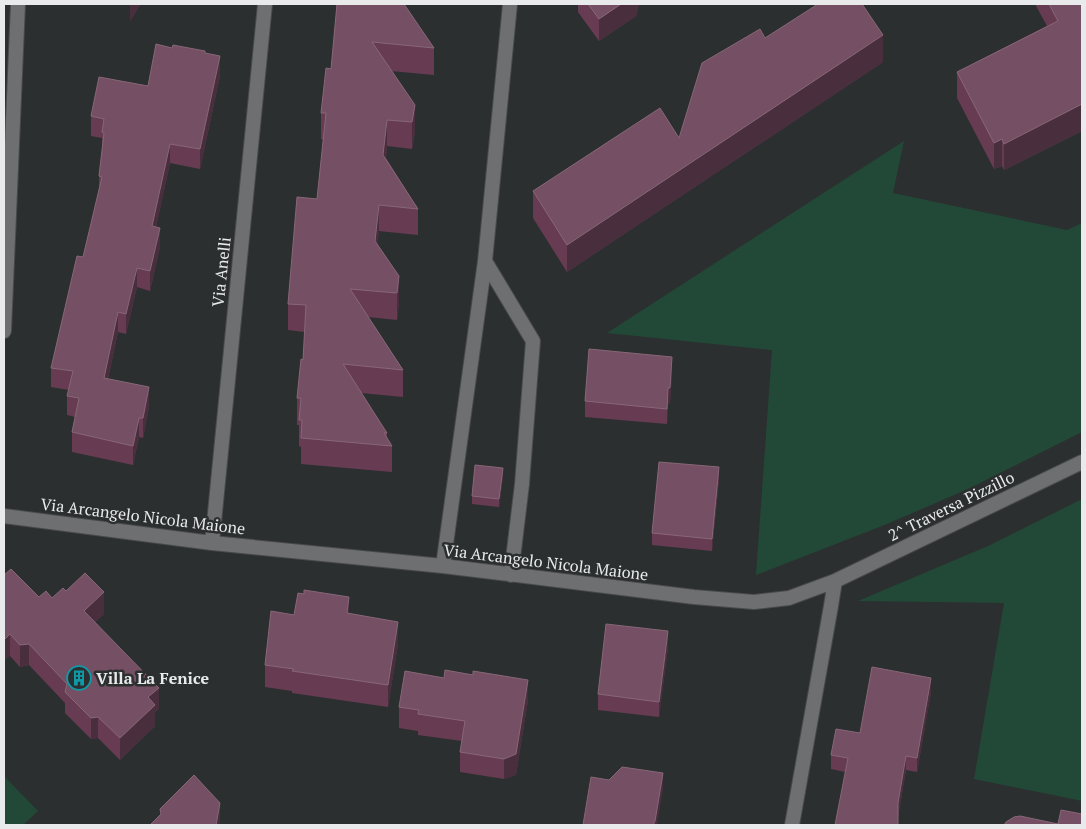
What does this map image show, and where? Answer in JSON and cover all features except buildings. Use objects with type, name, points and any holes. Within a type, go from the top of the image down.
[{"type":"street","points":[[4,331],[18,4]]},
{"type":"street","name":"Via Anelli","points":[[212,543],[265,4]]},
{"type":"street","points":[[443,566],[485,261],[510,4]]},
{"type":"street","points":[[485,261],[533,341],[522,484],[511,574]]},
{"type":"street","name":"2^ Traversa Pizzillo","points":[[835,581],[1082,462]]},
{"type":"street","name":"Via Arcangelo Nicola Maione","points":[[4,516],[212,543],[443,566],[694,597],[754,602],[789,598],[835,581]]},
{"type":"street","points":[[792,825],[835,581]]},
{"type":"green space","points":[[904,141],[893,193],[1067,230],[1082,223],[1082,432],[968,489],[887,524],[756,575],[772,350],[607,333]]},
{"type":"green space","points":[[1082,499],[1082,801],[974,779],[1004,603],[858,601],[988,546]]},
{"type":"green space","points":[[4,776],[38,811],[23,825],[4,825]]},
{"type":"place","name":"Villa La Fenice","points":[[79,678]]}]
